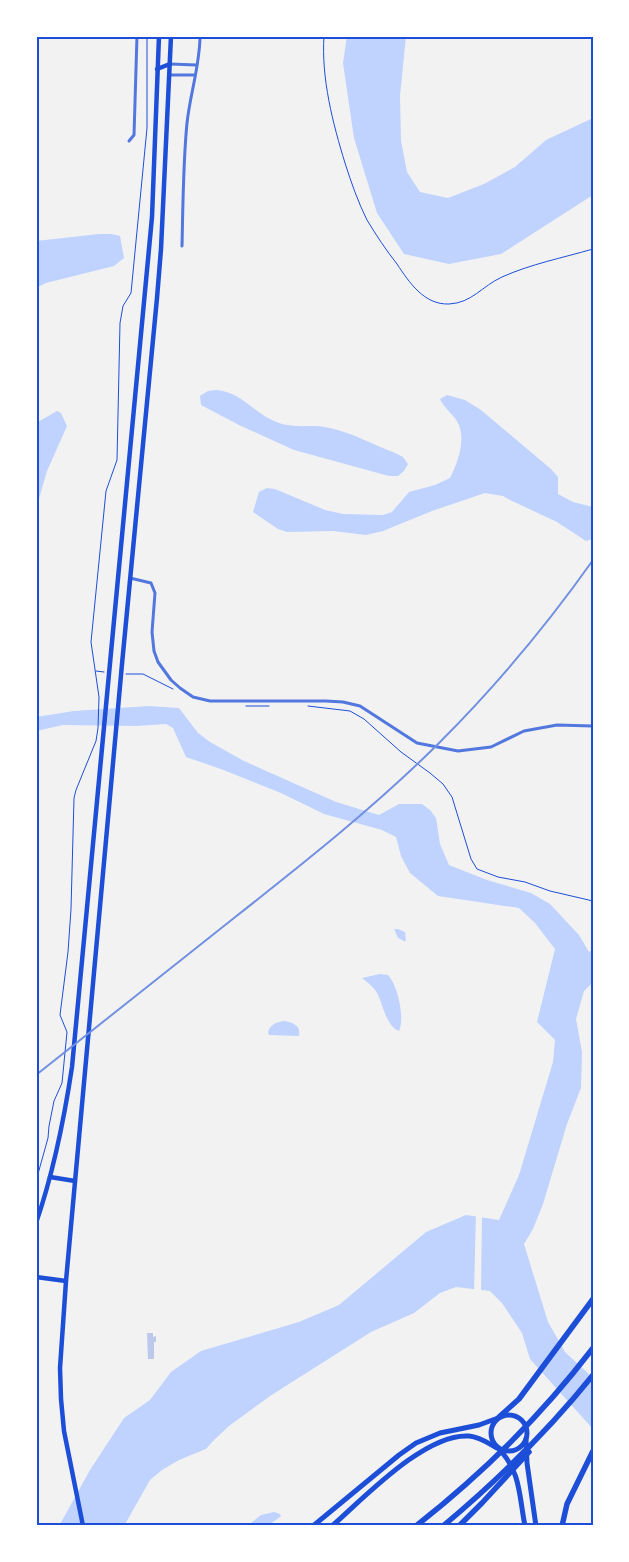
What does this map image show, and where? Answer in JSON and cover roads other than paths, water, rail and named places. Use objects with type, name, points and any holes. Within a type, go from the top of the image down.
[{"type":"highway","points":[[499,1418],[519,1399],[593,1300]]},
{"type":"highway","points":[[416,1526],[466,1485],[537,1417],[593,1348]]},
{"type":"highway","points":[[459,1526],[520,1464],[593,1375]]},
{"type":"highway","points":[[443,1526],[503,1474],[554,1422]]},
{"type":"highway","points":[[562,1526],[568,1504],[593,1451]]},
{"type":"main road","points":[[36,1223],[64,1122],[72,1067],[152,218],[159,36]]},
{"type":"main road","points":[[83,1526],[64,1432],[60,1368],[66,1281],[110,792],[157,298],[171,36]]},
{"type":"main road","points":[[157,69],[170,64]]},
{"type":"main road","points":[[157,69],[169,74]]},
{"type":"main road","points":[[118,577],[130,578]]},
{"type":"main road","points":[[50,1177],[75,1181]]},
{"type":"main road","points":[[36,1277],[66,1281]]},
{"type":"main road","points":[[313,1526],[416,1443],[440,1433],[479,1425],[509,1416],[519,1419],[525,1426],[527,1463],[536,1526]]},
{"type":"main road","points":[[499,1418],[493,1425],[494,1442],[510,1463],[516,1475],[526,1526]]},
{"type":"main road","points":[[332,1526],[407,1461],[432,1445],[447,1439],[468,1436],[483,1440],[506,1451],[516,1448],[524,1441],[526,1433]]},
{"type":"street","points":[[129,141],[134,135],[137,36]]},
{"type":"street","points":[[182,246],[187,125],[194,75],[200,55],[200,36]]},
{"type":"street","points":[[170,64],[196,65]]},
{"type":"street","points":[[169,74],[194,75]]},
{"type":"street","points":[[130,578],[151,583],[155,593],[152,632],[154,651],[158,662],[171,680],[193,697],[210,701],[343,702],[360,706],[417,743],[458,751],[491,747],[524,731],[557,725],[593,726]]},
{"type":"water","points":[[347,36],[406,36],[400,96],[401,141],[407,172],[420,192],[448,198],[484,184],[515,167],[546,140],[593,118],[593,195],[501,254],[449,264],[404,254],[377,213],[354,138],[343,63]]},
{"type":"water","points":[[99,234],[120,236],[124,258],[114,266],[46,283],[36,288],[36,241]]},
{"type":"water","points":[[216,390],[238,397],[278,423],[339,430],[395,453],[403,457],[408,464],[398,476],[389,476],[294,450],[201,405],[200,396],[208,391]]},
{"type":"water","points":[[447,395],[465,400],[481,410],[551,469],[558,477],[558,494],[573,502],[593,507],[593,539],[586,541],[557,522],[503,496],[485,493],[432,511],[383,531],[366,535],[333,531],[287,532],[278,529],[253,512],[259,492],[267,488],[275,489],[325,510],[343,514],[383,515],[392,512],[409,492],[435,485],[450,478],[460,450],[461,435],[457,421],[440,399]]},
{"type":"water","points":[[57,411],[61,413],[67,426],[47,471],[36,509],[36,423]]},
{"type":"water","points":[[149,706],[179,708],[198,733],[210,742],[244,761],[336,802],[379,815],[399,804],[422,804],[436,818],[440,844],[449,865],[487,880],[531,893],[550,904],[579,935],[589,952],[593,949],[593,982],[584,991],[576,1019],[582,1052],[581,1088],[567,1124],[543,1204],[533,1229],[524,1244],[548,1322],[565,1352],[593,1378],[593,1429],[530,1359],[522,1333],[502,1303],[490,1291],[456,1287],[440,1293],[414,1313],[371,1332],[270,1396],[229,1426],[206,1449],[179,1460],[162,1470],[150,1480],[124,1526],[59,1526],[90,1470],[124,1418],[150,1400],[171,1372],[201,1351],[299,1322],[339,1305],[426,1232],[466,1215],[499,1220],[519,1175],[553,1062],[555,1040],[537,1022],[555,949],[535,923],[519,908],[438,896],[410,873],[401,856],[396,837],[382,830],[324,814],[281,793],[186,757],[173,728],[166,724],[136,726],[63,725],[36,731],[36,717],[74,711]]},
{"type":"water","points":[[394,929],[405,932],[406,941],[398,938]]},
{"type":"water","points":[[380,974],[388,975],[395,987],[401,1010],[399,1031],[388,1020],[376,991],[362,978]]},
{"type":"water","points":[[284,1021],[298,1027],[299,1036],[269,1035],[268,1032],[272,1026]]},
{"type":"water","points":[[274,1512],[281,1516],[268,1526],[247,1526],[261,1515]]},
{"type":"railway","points":[[36,1075],[314,855],[416,766],[501,677],[558,608],[593,560]]}]
